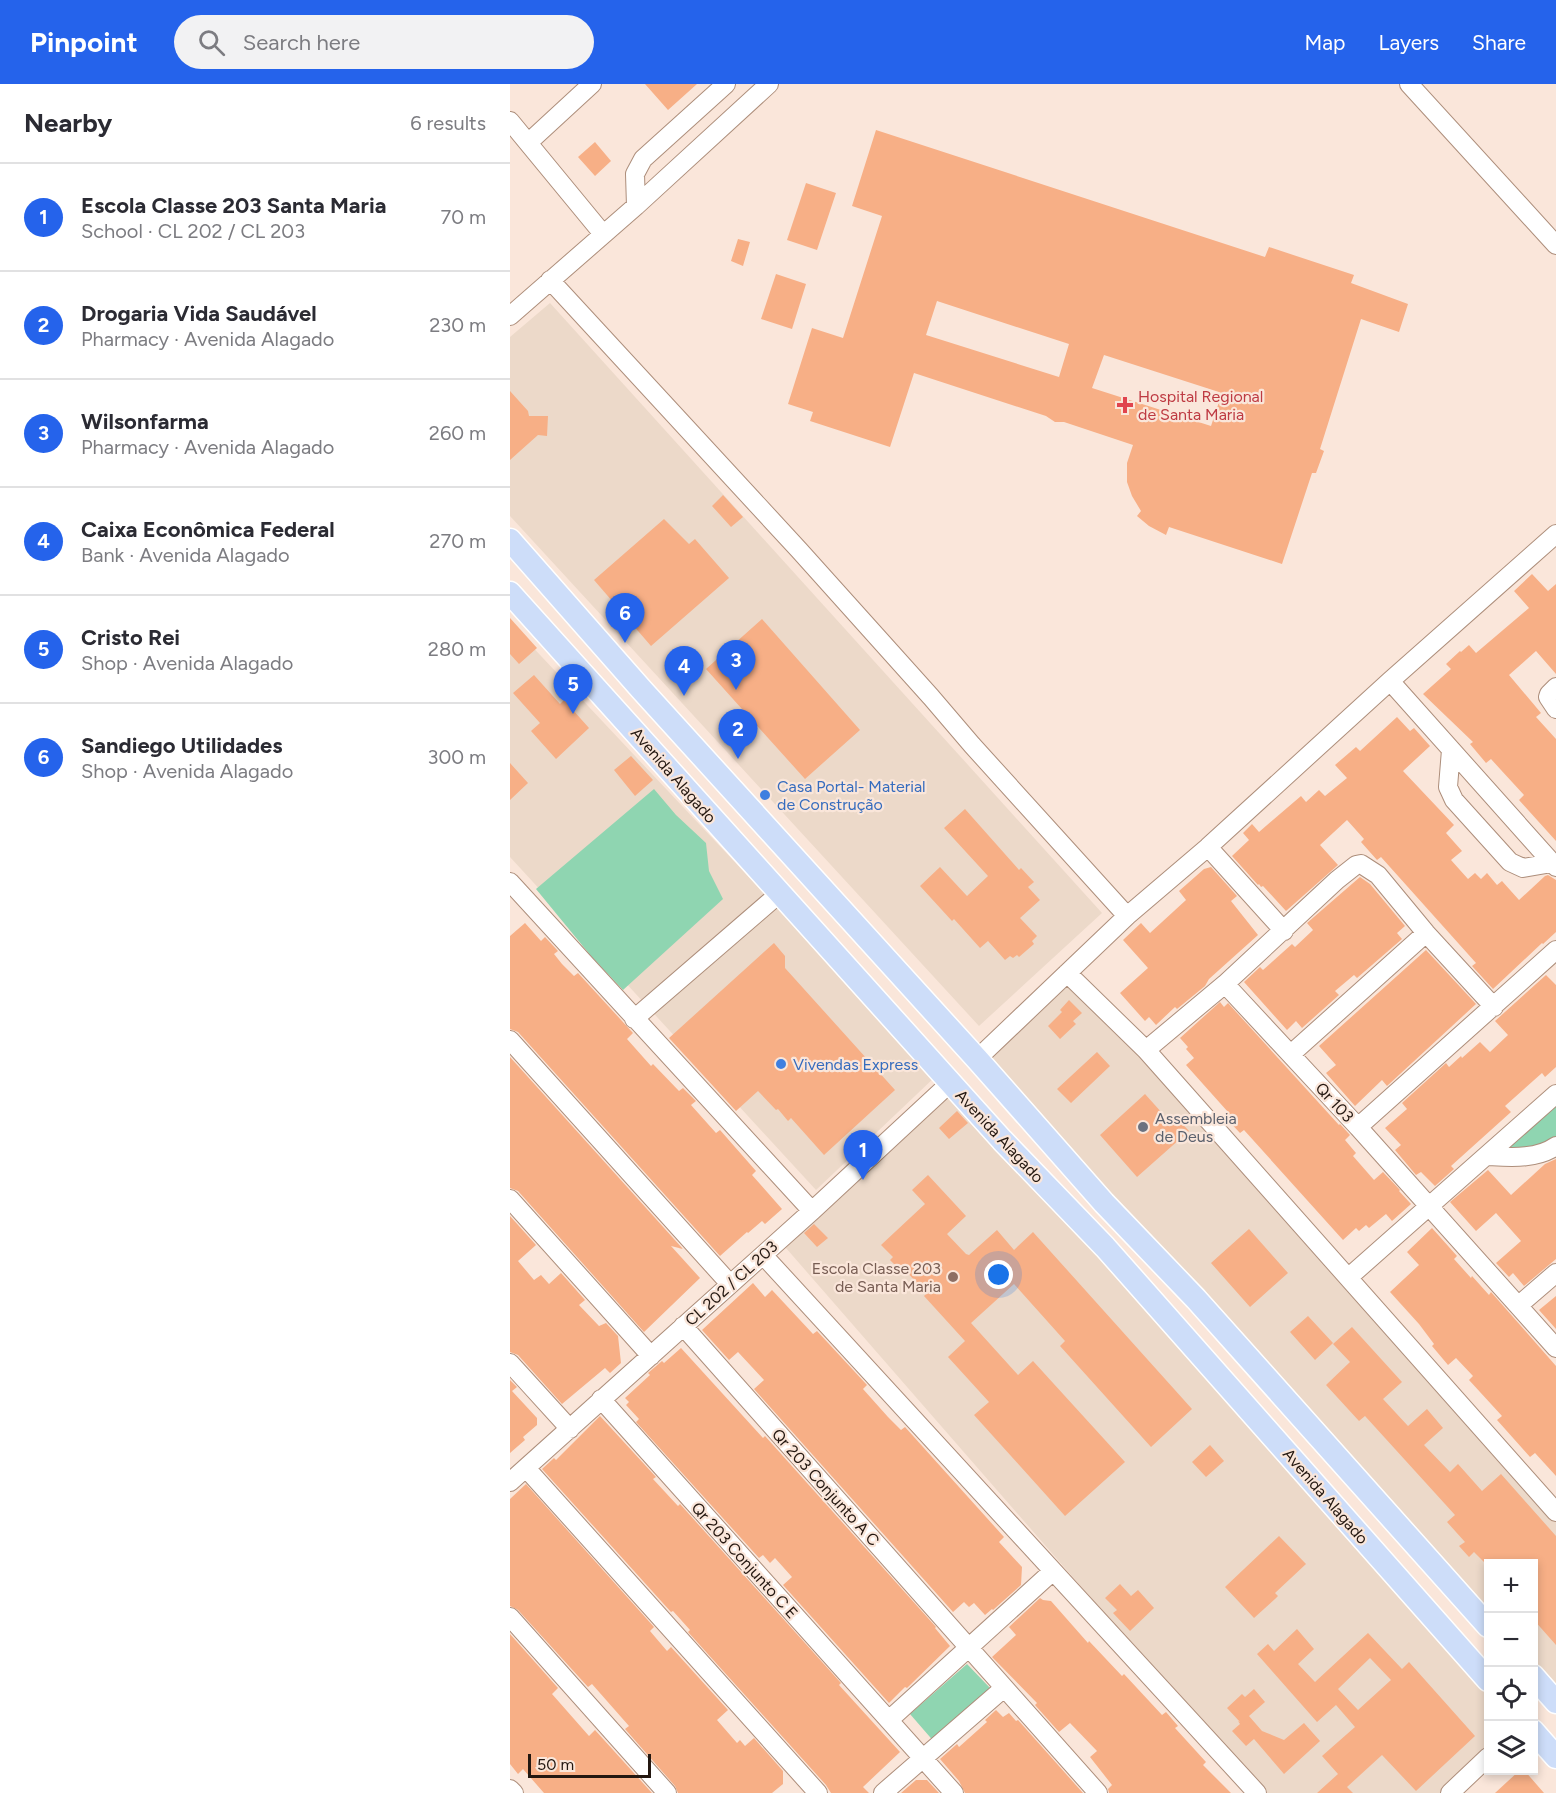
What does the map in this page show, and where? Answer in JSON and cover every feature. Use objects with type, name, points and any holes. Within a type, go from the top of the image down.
[{"type":"main road","name":"Avenida Alagado","points":[[510,540],[641,689],[977,1059],[1104,1203],[1196,1299],[1484,1622]]},
{"type":"main road","name":"Avenida Alagado","points":[[510,593],[950,1083],[1105,1247],[1484,1675]]},
{"type":"main road","points":[[560,648],[596,636]]},
{"type":"main road","points":[[1002,1140],[1031,1162],[1086,1220],[1095,1214],[1104,1203]]},
{"type":"main road","points":[[1105,1247],[1111,1235],[1120,1234],[1171,1293],[1196,1299]]},
{"type":"main road","points":[[1538,1681],[1555,1698]]},
{"type":"main road","points":[[1538,1737],[1556,1757]]},
{"type":"street","points":[[529,142],[592,84]]},
{"type":"street","points":[[636,206],[635,174],[643,159],[726,84]]},
{"type":"street","points":[[510,316],[636,206],[769,84]]},
{"type":"street","points":[[1409,84],[1556,245]]},
{"type":"street","points":[[510,121],[603,234]]},
{"type":"street","points":[[550,280],[799,550],[972,746],[1127,916]]},
{"type":"street","points":[[977,1059],[1127,916],[1208,848],[1390,681],[1553,542]]},
{"type":"street","points":[[1390,681],[1554,865]]},
{"type":"street","points":[[1556,687],[1548,697],[1556,709]]},
{"type":"street","points":[[1451,750],[1448,787],[1454,800],[1510,862],[1523,868],[1554,865]]},
{"type":"street","points":[[1208,848],[1284,931]]},
{"type":"street","points":[[1146,1050],[1225,984],[1337,880],[1356,865],[1362,864],[1378,875],[1426,933],[1494,1006]]},
{"type":"street","points":[[634,1019],[780,893]]},
{"type":"street","points":[[513,894],[634,1019],[812,1211]]},
{"type":"street","points":[[1291,1054],[1426,933]]},
{"type":"street","name":"Qr 103","points":[[1225,984],[1358,1127],[1556,950]]},
{"type":"street","points":[[1068,974],[1146,1050],[1556,1512]]},
{"type":"street","points":[[510,1040],[730,1284]]},
{"type":"street","name":"CL 202 / CL 203","points":[[510,1482],[812,1211],[950,1083]]},
{"type":"street","points":[[1349,1277],[1556,1094]]},
{"type":"street","points":[[1358,1127],[1556,1348]]},
{"type":"street","points":[[1486,1156],[1536,1155],[1545,1153],[1556,1146]]},
{"type":"street","points":[[510,1199],[651,1356]]},
{"type":"street","points":[[763,1255],[1257,1793]]},
{"type":"street","points":[[1519,1305],[1556,1273]]},
{"type":"street","name":"Qr 203 Conjunto A C","points":[[683,1326],[1098,1793]]},
{"type":"street","points":[[510,1363],[570,1429]]},
{"type":"street","name":"Qr 203 Conjunto C E","points":[[601,1399],[954,1793]]},
{"type":"street","points":[[526,1468],[815,1792]]},
{"type":"street","points":[[889,1720],[1053,1571]]},
{"type":"street","points":[[510,1617],[667,1793]]},
{"type":"street","points":[[884,1793],[1004,1688]]},
{"type":"street","points":[[1450,1793],[1484,1761]]},
{"type":"street","points":[[510,1789],[514,1793]]},
{"type":"shaded area","points":[[550,303],[1102,913],[979,1026],[510,516],[510,337]]},
{"type":"shaded area","points":[[510,623],[936,1076],[816,1190],[510,857]]},
{"type":"shaded area","points":[[1067,973],[1556,1512],[1556,1694],[1538,1680],[1538,1559],[1484,1559],[1484,1623],[977,1059]]},
{"type":"shaded area","points":[[950,1083],[1484,1677],[1484,1761],[1449,1793],[1261,1793],[779,1240]]},
{"type":"green space","points":[[654,789],[676,815],[706,843],[709,871],[723,899],[623,990],[591,956],[536,889]]},
{"type":"green space","points":[[1556,1097],[1556,1136],[1545,1146],[1495,1151]]},
{"type":"green space","points":[[967,1664],[991,1689],[936,1744],[910,1714]]},
{"type":"building","points":[[645,84],[697,84],[668,110]]},
{"type":"building","points":[[876,130],[1265,257],[1269,247],[1354,275],[1351,283],[1408,304],[1399,332],[1361,319],[1320,449],[1324,451],[1316,473],[1312,473],[1282,564],[1169,527],[1166,535],[1149,526],[1137,516],[1141,511],[1127,482],[1127,463],[1133,445],[1064,422],[1055,422],[1046,416],[914,373],[890,447],[810,421],[813,412],[788,404],[812,328],[843,338],[882,216],[852,206]],"holes":[[[937,301],[1069,344],[1059,377],[926,335]],[[1104,355],[1222,393],[1211,426],[1092,388]]]},
{"type":"building","points":[[595,142],[611,161],[595,176],[578,157]]},
{"type":"building","points":[[806,183],[836,193],[817,250],[787,240]]},
{"type":"building","points":[[738,239],[750,242],[743,266],[731,261]]},
{"type":"building","points":[[776,274],[806,284],[792,329],[761,319]]},
{"type":"building","points":[[510,391],[528,411],[529,416],[548,416],[547,436],[538,435],[510,460]]},
{"type":"building","points":[[723,495],[743,517],[731,527],[712,506]]},
{"type":"building","points":[[664,519],[689,544],[695,539],[729,578],[651,646],[594,580]]},
{"type":"building","points":[[1532,574],[1548,591],[1556,584],[1556,674],[1536,651],[1509,675],[1541,713],[1536,717],[1556,739],[1556,841],[1519,800],[1524,795],[1491,759],[1486,763],[1470,744],[1473,742],[1423,694],[1451,669],[1446,664],[1460,651],[1469,645],[1476,653],[1529,608],[1514,591]]},
{"type":"building","points":[[510,618],[537,648],[519,664],[510,654]]},
{"type":"building","points":[[762,619],[860,730],[805,779],[706,669]]},
{"type":"building","points":[[534,675],[560,704],[564,700],[589,728],[556,759],[531,731],[540,723],[513,693]]},
{"type":"building","points":[[1397,717],[1410,731],[1414,728],[1430,746],[1403,771],[1454,825],[1446,833],[1462,851],[1451,860],[1468,879],[1475,873],[1481,879],[1487,873],[1497,885],[1502,881],[1519,900],[1545,876],[1548,875],[1556,880],[1556,932],[1493,989],[1472,966],[1476,963],[1381,857],[1377,860],[1361,842],[1364,839],[1347,820],[1320,845],[1338,865],[1286,911],[1232,856],[1249,840],[1243,833],[1252,824],[1259,832],[1301,796],[1306,802],[1319,790],[1325,796],[1347,778],[1335,765],[1356,747],[1360,751]]},
{"type":"building","points":[[631,756],[653,780],[635,796],[614,770]]},
{"type":"building","points":[[510,763],[528,783],[510,800]]},
{"type":"building","points":[[965,809],[1019,870],[1021,868],[1034,882],[1028,887],[1040,900],[1020,918],[1037,936],[1032,941],[1034,944],[1019,957],[1010,956],[1005,960],[988,941],[980,948],[920,886],[940,867],[967,896],[988,876],[944,828]]},
{"type":"building","points":[[1211,867],[1237,896],[1231,901],[1258,935],[1209,979],[1205,986],[1177,1009],[1175,1007],[1156,1025],[1149,1017],[1145,1021],[1120,993],[1148,968],[1123,940],[1141,923],[1150,933],[1186,900],[1179,891],[1204,869]]},
{"type":"building","points":[[1360,877],[1370,884],[1405,926],[1397,933],[1402,939],[1357,978],[1354,975],[1335,991],[1339,995],[1302,1028],[1296,1021],[1287,1030],[1244,982],[1260,967],[1263,970],[1292,944],[1295,947],[1313,930],[1307,923]]},
{"type":"building","points":[[525,923],[541,941],[545,937],[558,951],[554,954],[562,964],[574,976],[578,973],[633,1033],[627,1039],[651,1066],[653,1064],[679,1091],[683,1088],[696,1101],[691,1105],[716,1133],[720,1130],[756,1171],[752,1175],[782,1209],[765,1224],[762,1221],[747,1232],[720,1256],[518,1032],[510,1029],[510,936]]},
{"type":"building","name":"Vivendas Express","points":[[774,943],[785,956],[785,968],[895,1090],[824,1155],[791,1118],[788,1121],[758,1091],[736,1111],[669,1038]]},
{"type":"building","points":[[1426,950],[1476,1004],[1387,1086],[1382,1080],[1355,1106],[1326,1073],[1336,1065],[1319,1046]]},
{"type":"building","points":[[1546,975],[1556,985],[1556,1067],[1545,1077],[1542,1073],[1505,1106],[1511,1112],[1451,1166],[1454,1169],[1435,1186],[1421,1172],[1416,1175],[1395,1150],[1401,1145],[1385,1128],[1407,1109],[1402,1103],[1446,1063],[1449,1067],[1480,1042],[1490,1052],[1508,1035],[1495,1021]]},
{"type":"building","points":[[1069,1000],[1082,1013],[1073,1021],[1076,1024],[1060,1039],[1048,1026],[1062,1012],[1060,1010]]},
{"type":"building","points":[[1220,1002],[1224,1007],[1228,1003],[1350,1135],[1345,1140],[1356,1153],[1353,1156],[1374,1180],[1383,1172],[1411,1204],[1392,1221],[1386,1214],[1369,1228],[1366,1225],[1359,1231],[1356,1228],[1343,1240],[1244,1130],[1240,1133],[1224,1116],[1228,1112],[1186,1065],[1194,1058],[1180,1038]]},
{"type":"building","points":[[1097,1052],[1110,1066],[1071,1103],[1057,1089]]},
{"type":"building","points":[[510,1057],[683,1249],[671,1246],[700,1278],[644,1332],[518,1191],[510,1188]]},
{"type":"building","points":[[1145,1094],[1172,1124],[1178,1119],[1189,1131],[1137,1177],[1100,1135]]},
{"type":"building","points":[[957,1111],[968,1123],[949,1139],[939,1128]]},
{"type":"building","points":[[1556,1159],[1556,1259],[1524,1286],[1513,1273],[1509,1277],[1496,1263],[1521,1241],[1496,1213],[1476,1231],[1450,1202],[1488,1170],[1511,1195],[1545,1164]]},
{"type":"building","points":[[928,1175],[966,1216],[947,1234],[966,1254],[969,1255],[997,1230],[1014,1250],[1033,1232],[1192,1409],[1151,1447],[1060,1346],[1065,1341],[1014,1284],[971,1323],[1018,1375],[1033,1361],[1125,1462],[1065,1516],[974,1415],[989,1402],[948,1357],[965,1341],[924,1296],[926,1294],[908,1273],[906,1276],[890,1260],[893,1257],[881,1245],[925,1204],[912,1190]]},
{"type":"building","points":[[510,1216],[536,1245],[518,1261],[534,1280],[541,1275],[549,1284],[561,1273],[585,1300],[579,1305],[599,1326],[606,1323],[618,1336],[621,1363],[610,1373],[605,1368],[562,1404],[518,1355],[510,1352]]},
{"type":"building","points":[[814,1224],[828,1238],[817,1247],[804,1233]]},
{"type":"building","points":[[1432,1228],[1457,1256],[1454,1259],[1471,1278],[1472,1276],[1489,1295],[1491,1292],[1556,1366],[1556,1476],[1535,1453],[1530,1457],[1497,1420],[1502,1416],[1469,1380],[1473,1376],[1456,1358],[1448,1365],[1432,1346],[1434,1344],[1419,1324],[1390,1292],[1419,1265],[1407,1252]]},
{"type":"building","points":[[1249,1229],[1288,1273],[1250,1307],[1211,1263]]},
{"type":"building","points":[[753,1283],[765,1297],[772,1290],[813,1334],[817,1331],[867,1385],[863,1389],[888,1417],[901,1430],[905,1427],[1004,1537],[999,1542],[1022,1567],[1021,1585],[993,1610],[985,1615],[974,1603],[969,1607],[964,1602],[953,1612],[754,1389],[764,1380],[738,1352],[729,1360],[702,1330]]},
{"type":"building","points":[[1556,1296],[1556,1329],[1539,1310]]},
{"type":"building","points":[[1308,1316],[1333,1343],[1315,1360],[1290,1332]]},
{"type":"building","points":[[1352,1327],[1402,1382],[1383,1399],[1408,1426],[1427,1409],[1443,1428],[1424,1445],[1450,1472],[1458,1464],[1482,1491],[1501,1474],[1556,1536],[1556,1645],[1538,1625],[1538,1559],[1484,1559],[1484,1562],[1474,1552],[1469,1557],[1459,1546],[1465,1542],[1447,1522],[1455,1515],[1365,1416],[1359,1421],[1326,1385],[1350,1362],[1333,1344]]},
{"type":"building","points":[[681,1348],[763,1438],[765,1436],[936,1627],[950,1646],[889,1703],[783,1585],[792,1577],[775,1558],[770,1563],[763,1555],[759,1558],[636,1422],[639,1419],[626,1405],[629,1402],[625,1398],[650,1375],[648,1373]]},
{"type":"building","points":[[510,1380],[517,1387],[512,1391],[537,1418],[537,1425],[510,1453]]},
{"type":"building","points":[[600,1416],[656,1477],[653,1479],[678,1506],[680,1504],[900,1752],[863,1787],[869,1793],[831,1793],[688,1632],[690,1630],[673,1611],[671,1612],[542,1469],[554,1458],[556,1460]]},
{"type":"building","points":[[1210,1445],[1224,1461],[1206,1477],[1192,1462]]},
{"type":"building","points":[[526,1484],[654,1627],[650,1631],[667,1651],[671,1647],[728,1710],[717,1720],[737,1743],[740,1740],[745,1746],[754,1738],[783,1771],[783,1784],[772,1793],[678,1793],[675,1786],[625,1729],[629,1726],[592,1684],[588,1687],[518,1610],[510,1606],[510,1499]]},
{"type":"building","points":[[1279,1536],[1306,1564],[1275,1593],[1278,1596],[1254,1618],[1225,1587]]},
{"type":"building","points":[[1120,1584],[1131,1596],[1138,1590],[1154,1608],[1130,1631],[1113,1613],[1117,1610],[1105,1598]]},
{"type":"building","points":[[1040,1598],[1051,1601],[1088,1643],[1089,1641],[1122,1676],[1124,1674],[1162,1715],[1166,1712],[1178,1726],[1175,1728],[1206,1762],[1203,1765],[1231,1793],[1109,1793],[1108,1789],[1112,1785],[1090,1757],[1097,1751],[1070,1723],[1059,1732],[1035,1705],[1037,1703],[992,1657],[1016,1635],[1009,1627]]},
{"type":"building","points":[[1297,1629],[1314,1649],[1298,1664],[1315,1682],[1368,1633],[1402,1669],[1409,1662],[1475,1736],[1416,1791],[1382,1755],[1347,1787],[1353,1793],[1317,1793],[1338,1774],[1322,1756],[1355,1727],[1336,1705],[1317,1722],[1257,1654],[1268,1644],[1274,1651]],"holes":[[[1370,1658],[1391,1680],[1358,1710],[1338,1689]]]},
{"type":"building","points":[[510,1634],[558,1688],[552,1694],[589,1736],[595,1730],[652,1793],[544,1793],[523,1769],[518,1774],[510,1764]]},
{"type":"building","points":[[1254,1689],[1265,1702],[1249,1716],[1262,1731],[1284,1740],[1304,1723],[1320,1741],[1284,1774],[1254,1739],[1246,1746],[1232,1731],[1240,1724],[1238,1721],[1240,1722],[1227,1708],[1242,1694],[1245,1697]]},
{"type":"building","points":[[996,1710],[1003,1717],[1009,1713],[1016,1721],[1018,1720],[1083,1793],[965,1793],[959,1781],[940,1759],[957,1744],[959,1747],[987,1722],[985,1720]]},
{"type":"building","points":[[1515,1775],[1528,1775],[1544,1793],[1495,1793]]},
{"type":"building","points":[[916,1780],[927,1780],[939,1793],[901,1793]]},
{"type":"place","name":"Hospital Regional de Santa Maria","points":[[1125,405]]},
{"type":"place","name":"Sandiego Utilidades","points":[[625,643]]},
{"type":"place","name":"Wilsonfarma","points":[[736,690]]},
{"type":"place","name":"Caixa Econômica Federal","points":[[684,696]]},
{"type":"place","name":"Cristo Rei","points":[[573,714]]},
{"type":"place","name":"Drogaria Vida Saudável","points":[[738,759]]},
{"type":"place","name":"Casa Portal- Material de Construção","points":[[765,795]]},
{"type":"place","name":"Vivendas Express","points":[[781,1064]]},
{"type":"place","name":"Assembleia de Deus","points":[[1143,1127]]},
{"type":"place","name":"Escola Classe 203 Santa Maria","points":[[863,1180]]},
{"type":"place","name":"Escola Classe 203 de Santa Maria","points":[[953,1277]]}]
